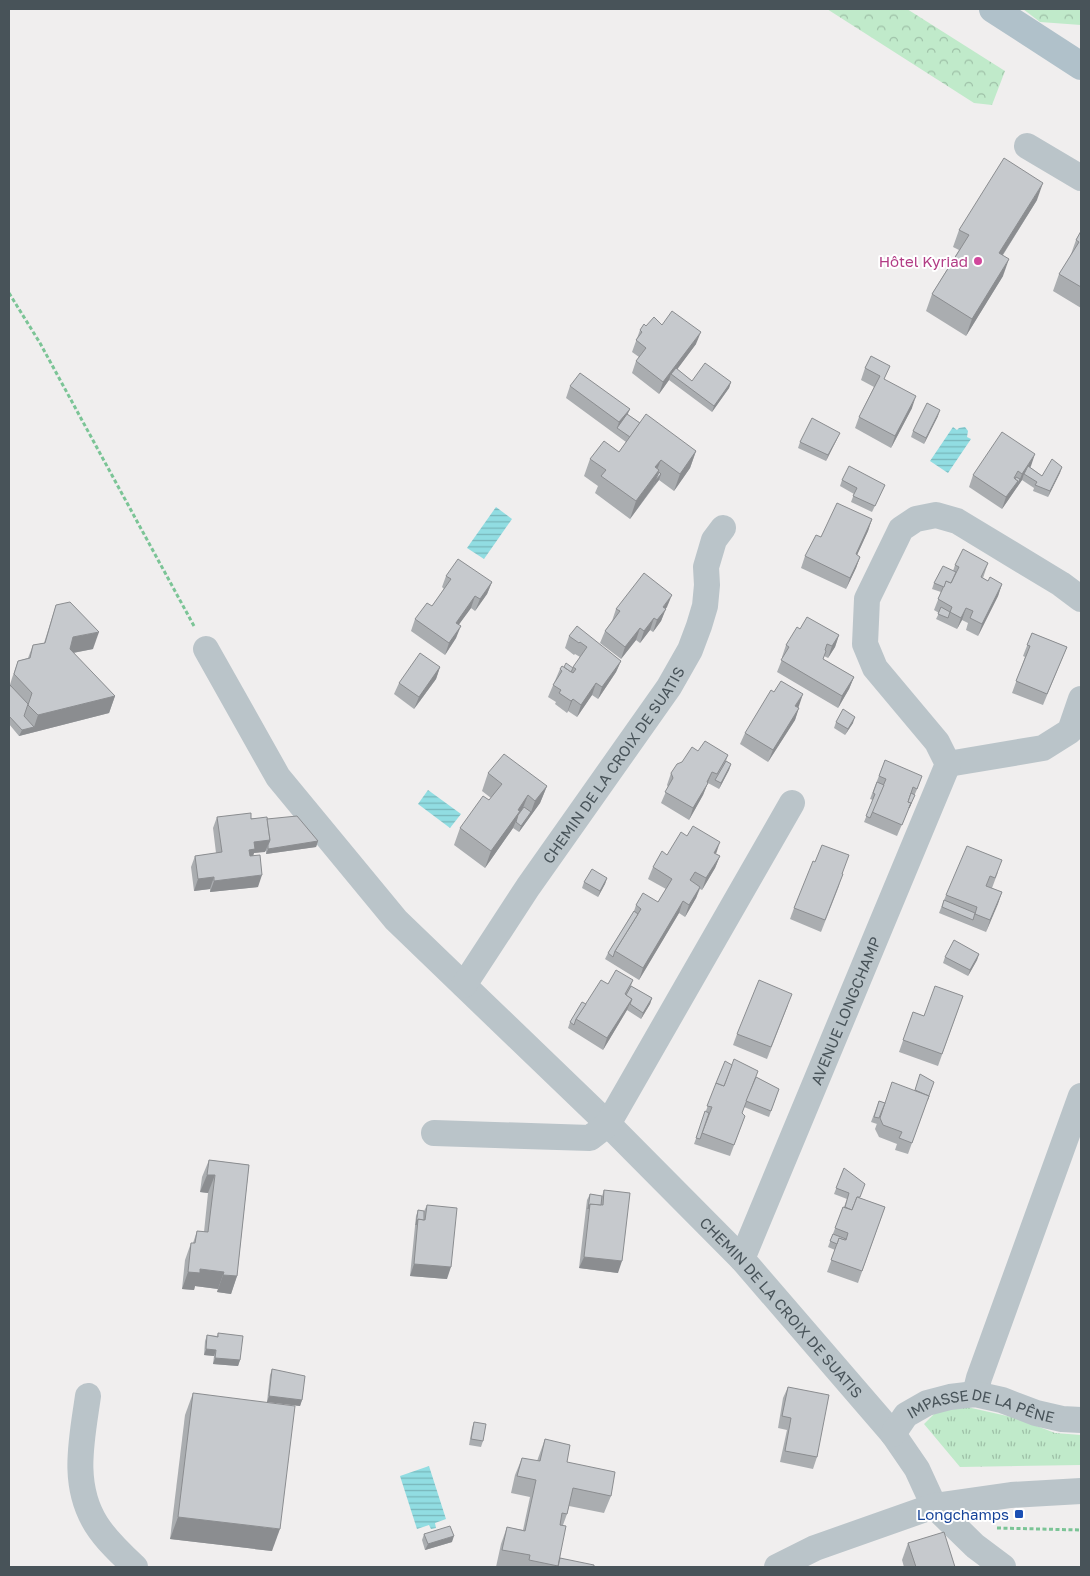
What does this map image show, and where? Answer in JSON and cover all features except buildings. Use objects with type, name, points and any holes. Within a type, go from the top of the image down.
[{"type":"main road","points":[[993,9],[1081,66]]},
{"type":"street","points":[[1027,146],[1081,178]]},
{"type":"street","points":[[1081,599],[1061,584],[957,521],[936,515],[916,519],[901,529],[866,599],[865,644],[875,668],[937,742],[948,764],[1043,748],[1070,731],[1081,699]]},
{"type":"street","name":"CHEMIN DE LA CROIX DE SUATIS","points":[[464,985],[528,887],[670,687],[690,650],[700,626],[707,592],[706,567],[714,540],[723,528]]},
{"type":"street","name":"CHEMIN DE LA CROIX DE SUATIS","points":[[206,649],[278,777],[396,920],[608,1124],[742,1259],[892,1434],[917,1470],[934,1506],[975,1546],[1003,1567]]},
{"type":"street","name":"AVENUE LONGCHAMP","points":[[742,1259],[948,764]]},
{"type":"street","points":[[434,1134],[590,1138],[608,1124],[792,803]]},
{"type":"street","points":[[975,1394],[1081,1096]]},
{"type":"street","name":"IMPASSE DE LA PÊNE","points":[[892,1434],[906,1415],[927,1403],[950,1397],[975,1394],[1002,1400],[1036,1413],[1062,1419],[1081,1420]]},
{"type":"street","points":[[88,1396],[80,1454],[81,1483],[86,1506],[97,1525],[135,1567]]},
{"type":"street","points":[[777,1567],[815,1548],[934,1506],[1011,1495],[1081,1491]]},
{"type":"path","points":[[9,293],[40,343],[206,649]]},
{"type":"path","points":[[954,1526],[1081,1530]]},
{"type":"green space","points":[[827,9],[907,9],[1005,71],[992,105],[974,103]]},
{"type":"green space","points":[[1023,9],[1081,9],[1081,25],[1040,22]]},
{"type":"green space","points":[[967,1407],[1016,1418],[1055,1433],[1081,1435],[1081,1465],[960,1467],[924,1424],[936,1412]]},
{"type":"water","points":[[953,427],[957,430],[965,427],[968,431],[967,437],[971,439],[948,473],[930,461]]},
{"type":"water","points":[[496,507],[512,519],[484,559],[467,548]]},
{"type":"water","points":[[428,790],[461,814],[450,828],[418,804]]},
{"type":"water","points":[[429,1466],[446,1519],[435,1523],[436,1528],[431,1529],[429,1525],[417,1529],[400,1476]]},
{"type":"place","name":"Hôtel Kyriad","points":[[978,261]]},
{"type":"place","name":"Longchamps","points":[[1019,1514]]}]
